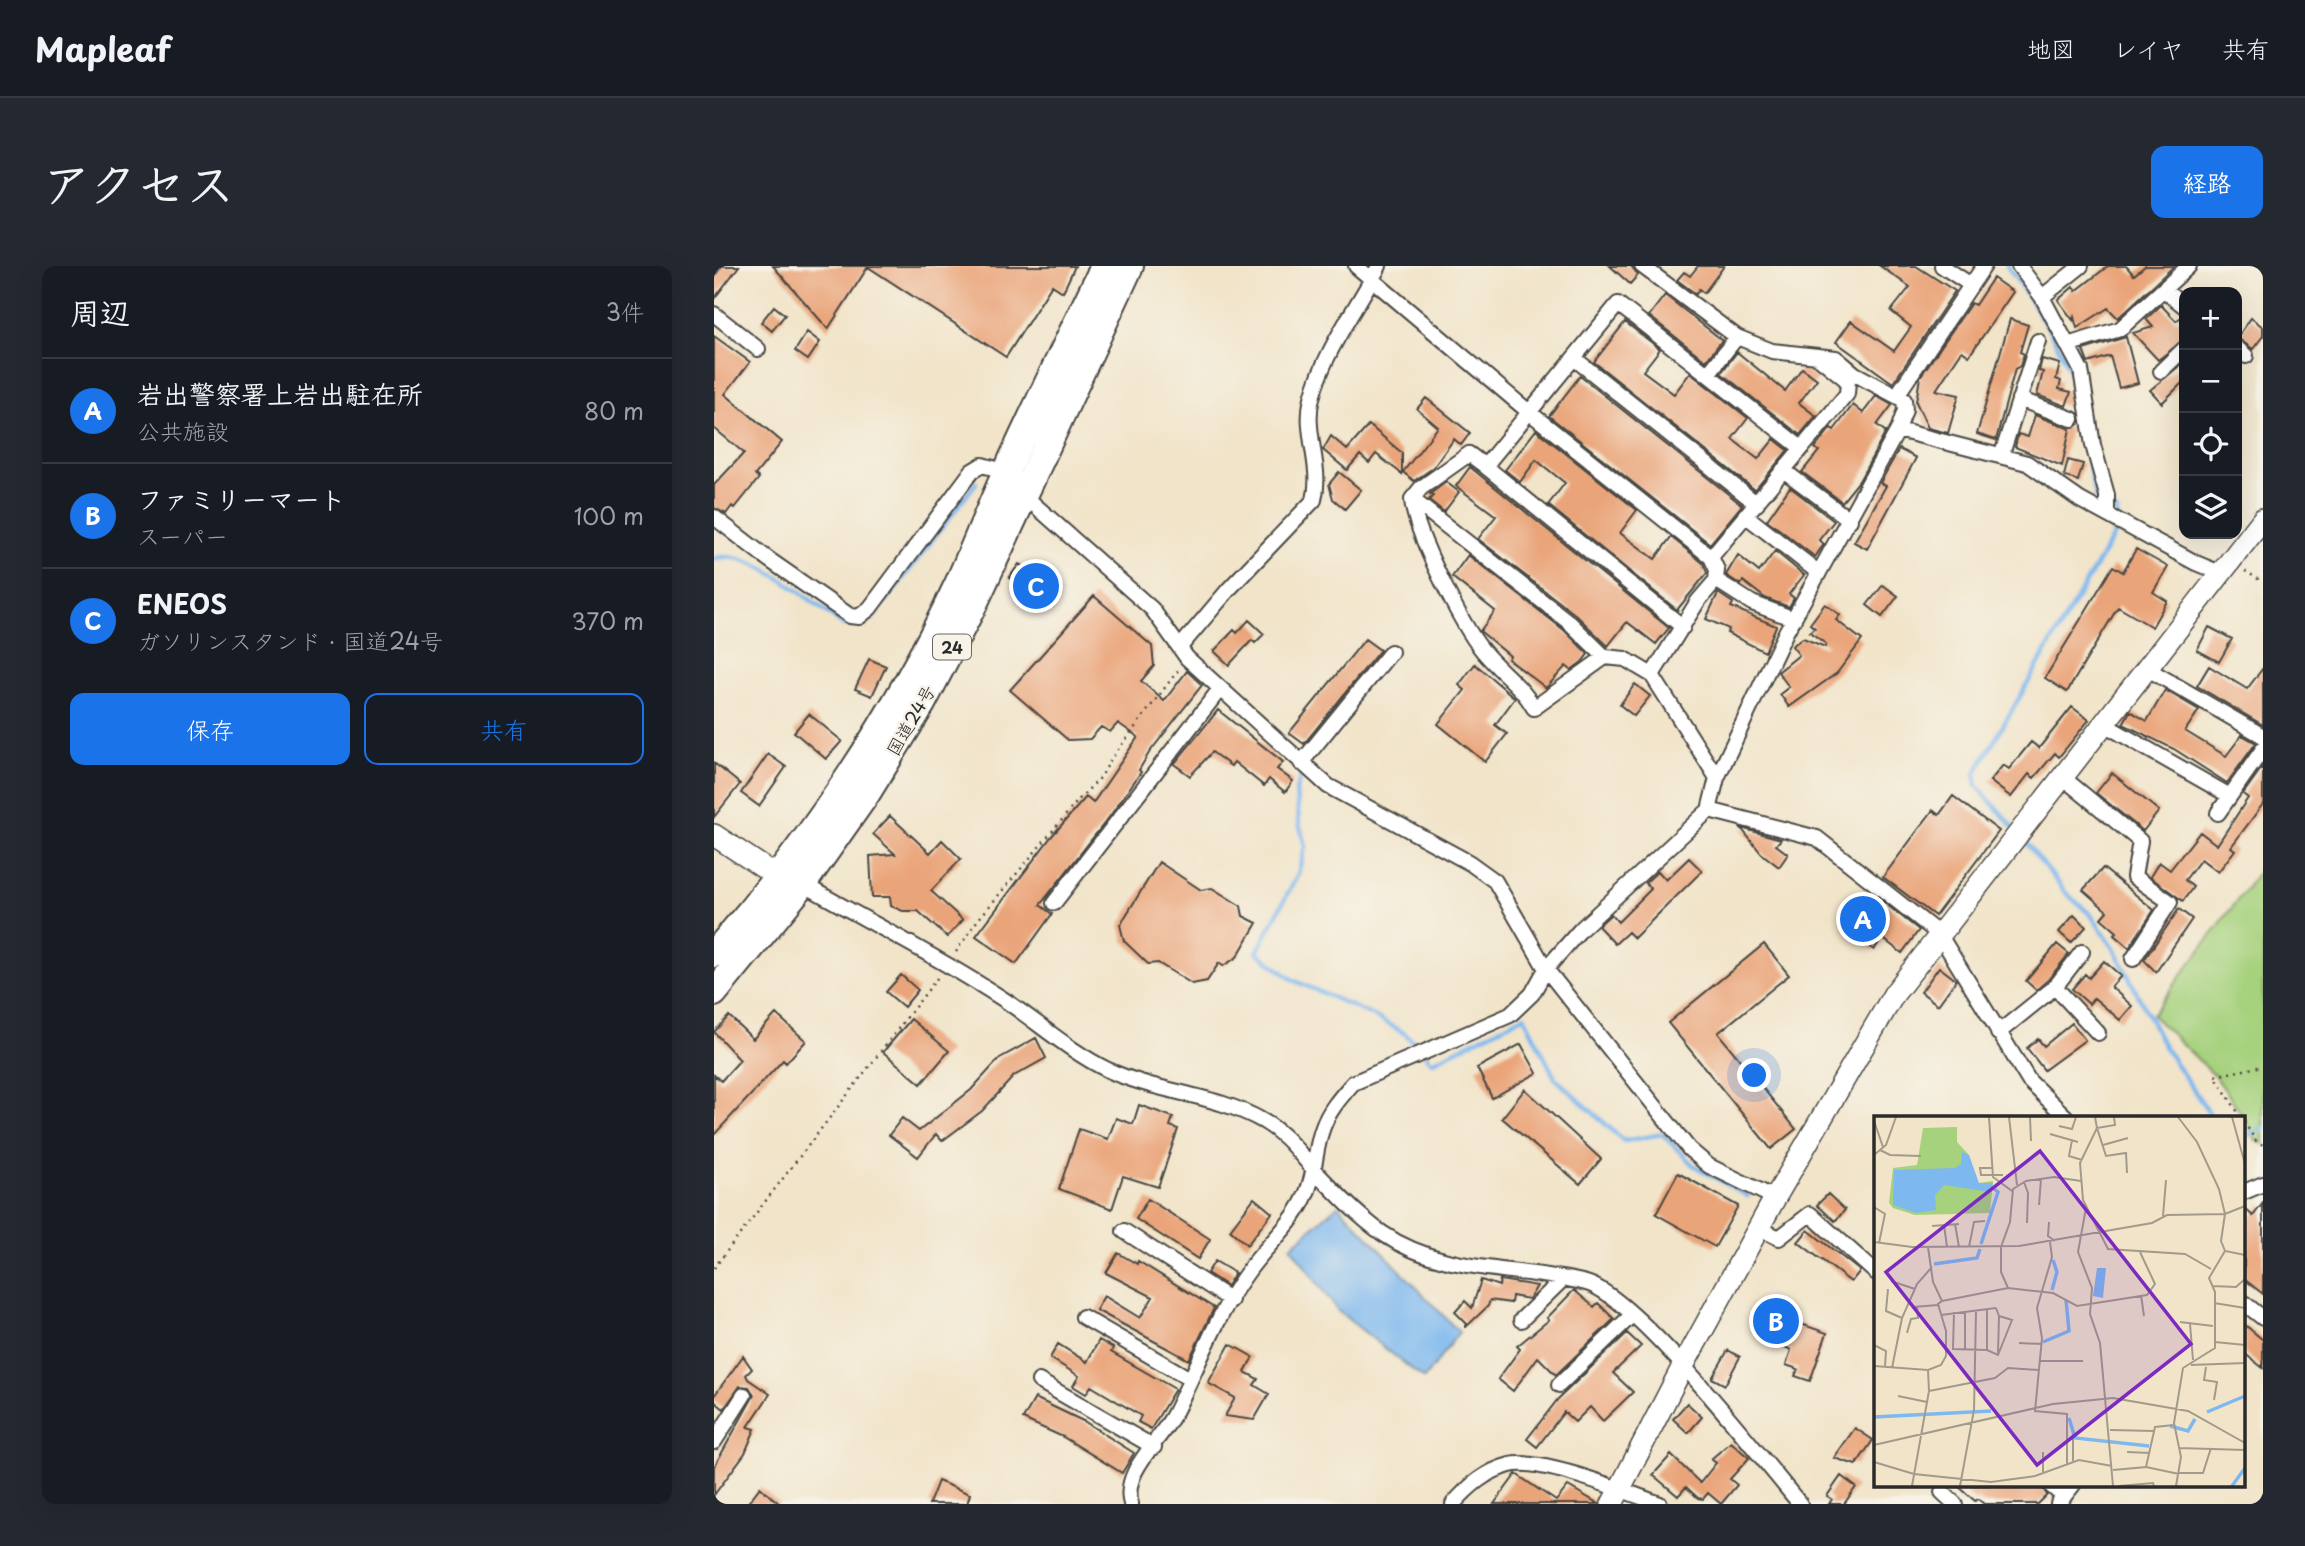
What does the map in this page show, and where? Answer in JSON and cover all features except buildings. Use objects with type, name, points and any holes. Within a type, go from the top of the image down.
[{"type":"highway","name":"国道24号","points":[[714,993],[791,879],[904,684],[957,585],[1104,266]]},
{"type":"highway","name":"国道24号","points":[[714,954],[791,879],[867,793],[922,704],[974,604],[1130,266]]},
{"type":"street","points":[[1356,266],[1375,273],[1529,412],[1712,557],[1717,570],[1716,580],[1698,601],[1652,675]]},
{"type":"street","points":[[1131,1504],[1127,1491],[1131,1477],[1174,1414],[1231,1300],[1248,1270],[1298,1209],[1315,1171],[1322,1128],[1335,1104],[1353,1083],[1510,1015],[1532,994],[1546,968],[1581,929],[1709,810],[1717,778],[1794,619],[1898,430],[1905,410],[1904,400],[1897,395],[1856,374],[1836,358],[1772,351],[1737,337],[1652,277],[1642,266]]},
{"type":"street","points":[[1941,266],[1970,285]]},
{"type":"street","points":[[1897,395],[1984,266]]},
{"type":"street","points":[[2019,266],[2042,297],[2081,370],[2089,402],[2093,445],[2107,495],[2106,514]]},
{"type":"street","points":[[2042,297],[2081,266]]},
{"type":"street","points":[[2067,345],[2120,329],[2189,266]]},
{"type":"street","points":[[1184,653],[1229,589],[1314,500],[1318,486],[1309,424],[1312,398],[1324,367],[1375,273]]},
{"type":"street","points":[[2164,289],[2179,302]]},
{"type":"street","points":[[1485,466],[1618,304],[1800,447]]},
{"type":"street","points":[[714,314],[758,349]]},
{"type":"street","points":[[1708,374],[1737,337]]},
{"type":"street","points":[[2002,454],[2038,341]]},
{"type":"street","points":[[2161,371],[2183,350]]},
{"type":"street","points":[[1712,557],[1800,447],[1847,394],[1848,381],[1816,355]]},
{"type":"street","points":[[1575,359],[1757,503]]},
{"type":"street","points":[[2019,399],[2072,419]]},
{"type":"street","points":[[1898,430],[2002,454],[2027,463],[2080,500],[2196,564],[2220,573]]},
{"type":"street","points":[[1605,657],[1534,708],[1523,688],[1481,649],[1427,548],[1413,514],[1412,499],[1422,488],[1469,454],[1683,627]]},
{"type":"street","points":[[714,517],[839,609],[850,616],[859,617],[870,608],[972,471],[982,465],[1005,476],[1152,609],[1184,653],[1328,786],[1357,804],[1434,843],[1495,881],[1546,968],[1689,1149],[1709,1166],[1775,1198]]},
{"type":"street","points":[[1783,470],[1850,520]]},
{"type":"street","points":[[1412,499],[1559,615],[1605,657],[1625,659],[1652,675],[1717,778]]},
{"type":"street","points":[[1745,515],[1819,573]]},
{"type":"street","points":[[1616,1497],[1775,1198],[1871,1029],[1939,934],[2263,519]]},
{"type":"street","points":[[1716,580],[1752,603],[1794,619]]},
{"type":"street","points":[[1301,763],[1391,652]]},
{"type":"street","points":[[2146,668],[2263,736]]},
{"type":"street","points":[[1054,902],[1220,688]]},
{"type":"street","points":[[2102,723],[2230,796]]},
{"type":"street","points":[[2218,813],[2263,749]]},
{"type":"street","points":[[2061,776],[2140,841],[2134,877],[2169,902],[2133,959]]},
{"type":"street","points":[[1709,810],[1817,838],[1939,934],[2029,1081],[2065,1116]]},
{"type":"street","points":[[714,835],[1003,999],[1076,1053],[1143,1084],[1227,1105],[1261,1120],[1293,1143],[1315,1171],[1381,1232],[1415,1251],[1459,1265],[1588,1284],[1614,1298],[1683,1367],[1800,1504]]},
{"type":"street","points":[[1998,1033],[2055,988],[2082,952]]},
{"type":"street","points":[[2055,988],[2098,1033]]},
{"type":"street","points":[[2246,1191],[2263,1184]]},
{"type":"street","points":[[1759,1228],[1779,1238],[1810,1214],[1874,1271]]},
{"type":"street","points":[[1124,1231],[1231,1300]]},
{"type":"street","points":[[1521,1320],[1562,1280]]},
{"type":"street","points":[[2246,1305],[2263,1318]]},
{"type":"street","points":[[1559,1385],[1632,1315]]},
{"type":"street","points":[[1083,1317],[1190,1379]]},
{"type":"street","points":[[1039,1381],[1154,1447]]},
{"type":"street","points":[[714,1442],[744,1395]]},
{"type":"street","points":[[1453,1504],[1485,1475],[1512,1464],[1537,1465],[1616,1497],[1660,1504]]},
{"type":"street","points":[[2061,1500],[2072,1486]]},
{"type":"street","points":[[1942,1492],[1955,1504]]},
{"type":"path","points":[[714,1268],[947,966],[977,921],[1081,796],[1101,777],[1184,653]]},
{"type":"path","points":[[2240,1116],[2215,1076],[2263,1066]]},
{"type":"path","points":[[2246,1125],[2256,1141],[2263,1145]]},
{"type":"green space","points":[[2263,866],[2263,1144],[2256,1141],[2246,1116],[2243,1116],[2215,1076],[2152,1015]]},
{"type":"water","points":[[1338,1205],[1459,1332],[1424,1379],[1338,1311],[1291,1247]]},
{"type":"waterway","points":[[2007,266],[2046,325],[2071,374],[2079,403],[2093,486],[2097,500],[2103,503]]},
{"type":"waterway","points":[[714,559],[728,557],[745,560],[781,579],[842,624],[857,626],[872,619],[976,483]]},
{"type":"waterway","points":[[2015,829],[1977,786],[1975,774],[2116,531],[2117,511],[2110,507]]},
{"type":"waterway","points":[[1301,775],[1296,790],[1305,847],[1298,874],[1257,952],[1293,980],[1374,1016],[1404,1033],[1421,1049]]},
{"type":"waterway","points":[[2023,839],[2066,893],[2091,915],[2115,950],[2165,1048],[2211,1116]]},
{"type":"waterway","points":[[1427,1056],[1432,1062],[1524,1016],[1555,1078],[1624,1141],[1662,1134],[1693,1165],[1748,1196]]},
{"type":"waterway","points":[[2246,1136],[2263,1128]]},
{"type":"place","name":"ENEOS","points":[[1036,586]]},
{"type":"place","name":"岩出警察署上岩出駐在所","points":[[1863,919]]},
{"type":"place","name":"ファミリーマート","points":[[1776,1321]]}]
